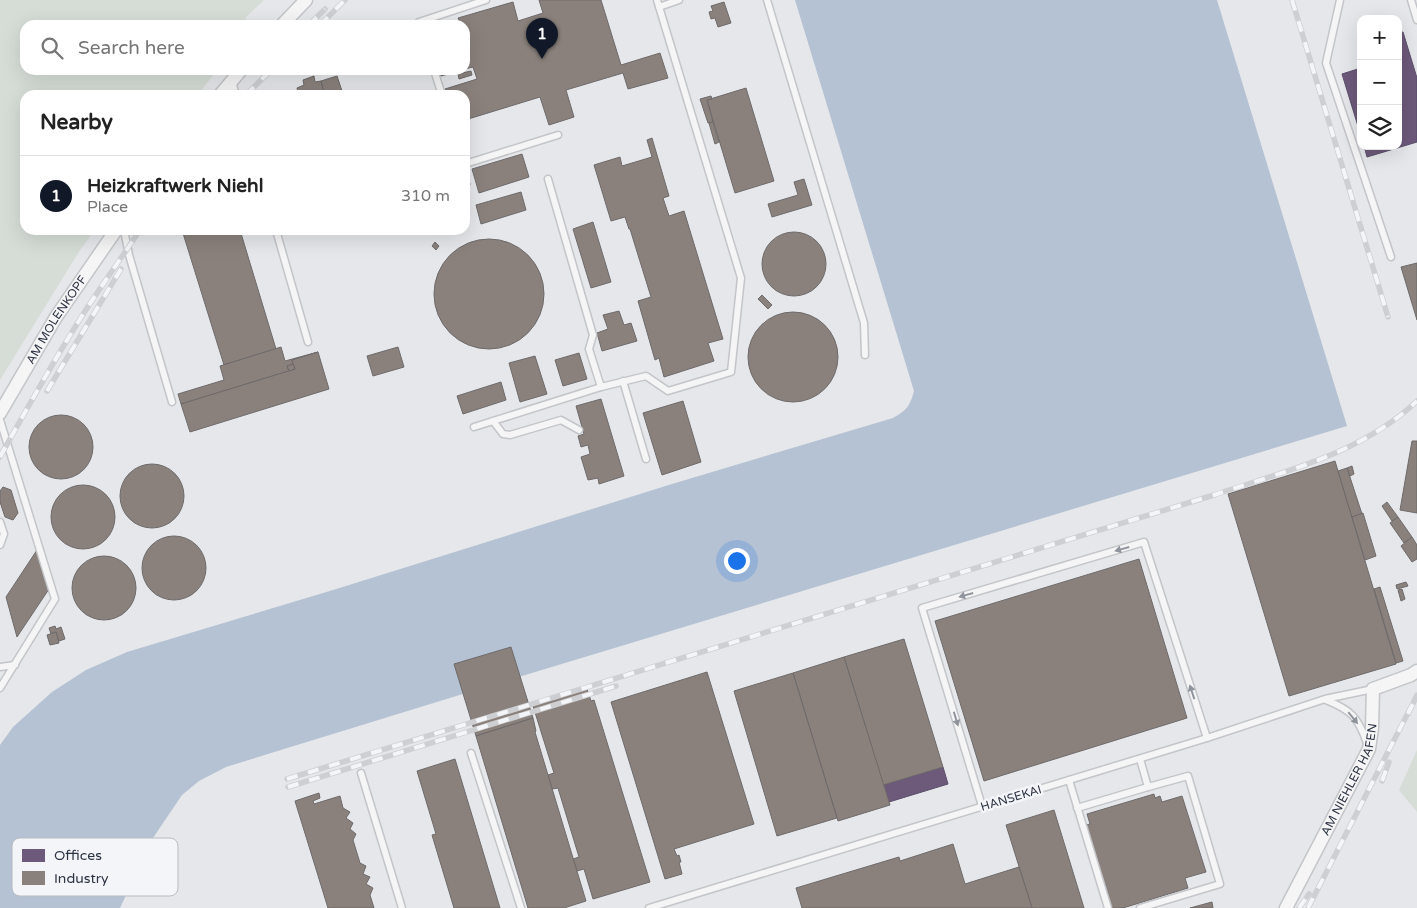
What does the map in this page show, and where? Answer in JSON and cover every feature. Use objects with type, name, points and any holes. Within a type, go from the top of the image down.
[{"type":"street","points":[[287,20],[306,0]]},
{"type":"street","points":[[224,90],[236,75]]},
{"type":"street","name":"AM MOLENKOPF","points":[[0,413],[56,317],[113,235]]},
{"type":"street","points":[[1373,689],[1417,671]]},
{"type":"street","name":"AM NIEHLER HAFEN","points":[[1286,908],[1368,748],[1372,728],[1373,689]]},
{"type":"lane","points":[[425,20],[486,0]]},
{"type":"lane","points":[[474,427],[601,387],[646,376],[668,391],[731,372],[741,278],[658,3],[679,0]]},
{"type":"lane","points":[[767,0],[864,323],[865,355]]},
{"type":"lane","points":[[1340,0],[1326,63],[1390,257]]},
{"type":"lane","points":[[1411,0],[1417,20]]},
{"type":"lane","points":[[436,75],[440,90]]},
{"type":"lane","points":[[231,81],[234,90]]},
{"type":"lane","points":[[470,162],[558,135]]},
{"type":"lane","points":[[548,179],[593,335],[589,349],[601,387]]},
{"type":"lane","points":[[125,235],[129,255],[172,402]]},
{"type":"lane","points":[[277,235],[308,342]]},
{"type":"lane","points":[[623,381],[646,459]]},
{"type":"lane","points":[[0,420],[55,599],[0,688]]},
{"type":"lane","points":[[493,421],[503,434],[510,435],[561,420],[579,430]]},
{"type":"lane","points":[[0,522],[4,534],[0,545]]},
{"type":"lane","points":[[982,806],[922,608],[1144,542],[1207,738]]},
{"type":"lane","points":[[0,667],[15,665]]},
{"type":"lane","name":"HANSEKAI","points":[[649,908],[1140,759],[1325,699],[1373,689]]},
{"type":"lane","points":[[1325,699],[1342,706],[1354,716],[1362,730],[1368,748]]},
{"type":"lane","points":[[471,753],[521,908]]},
{"type":"lane","points":[[1140,759],[1148,787]]},
{"type":"lane","points":[[361,773],[402,908]]},
{"type":"lane","points":[[1077,808],[1188,776],[1220,884],[1140,908]]},
{"type":"lane","points":[[1069,780],[1108,908]]},
{"type":"shaded area","points":[[0,0],[264,0],[245,18],[247,20],[20,20],[20,75],[213,75],[202,90],[20,90],[20,235],[91,235],[80,250],[0,380]]},
{"type":"shaded area","points":[[1417,750],[1417,812],[1399,790]]},
{"type":"water","points":[[795,0],[1217,0],[1347,426],[226,767],[199,781],[182,795],[153,838],[12,838],[12,896],[126,896],[120,908],[0,908],[0,745],[13,727],[52,692],[86,670],[127,652],[893,418],[902,413],[907,407],[914,391]]},
{"type":"building: Offices","points":[[1402,32],[1417,78],[1417,142],[1402,146],[1402,60]]},
{"type":"building: Offices","points":[[1357,69],[1357,123],[1342,74]]},
{"type":"building: Offices","points":[[1365,150],[1390,150],[1367,157]]},
{"type":"building: Offices","points":[[943,767],[948,784],[889,802],[883,785]]},
{"type":"building: Industry","points":[[539,0],[601,0],[621,65],[660,53],[668,78],[628,89],[623,73],[566,90],[574,117],[549,125],[540,97],[470,118],[470,90],[445,89],[477,79],[473,67],[470,68],[470,20],[459,20],[458,18],[513,2],[518,21],[543,13]]},
{"type":"building: Industry","points":[[724,2],[731,23],[718,27],[715,18],[711,19],[709,12],[713,11],[711,6]]},
{"type":"building: Industry","points":[[470,71],[472,75],[459,79],[458,75],[470,75]]},
{"type":"building: Industry","points":[[314,76],[315,82],[321,81],[324,90],[298,90],[297,88],[304,85],[303,80]]},
{"type":"building: Industry","points":[[337,76],[342,90],[324,90],[321,81]]},
{"type":"building: Industry","points":[[746,88],[774,181],[735,193],[707,100]]},
{"type":"building: Industry","points":[[711,96],[712,99],[707,100],[713,122],[708,123],[700,99]]},
{"type":"building: Industry","points":[[713,122],[719,142],[715,144],[709,123]]},
{"type":"building: Industry","points":[[652,138],[669,196],[663,198],[669,216],[684,211],[723,339],[708,343],[714,361],[664,377],[659,358],[655,360],[638,301],[651,297],[630,229],[625,217],[611,221],[594,165],[620,157],[622,166],[652,157],[647,140]]},
{"type":"building: Industry","points":[[522,154],[529,177],[479,193],[472,169]]},
{"type":"building: Industry","points":[[804,179],[812,205],[772,217],[768,204],[798,195],[794,182]]},
{"type":"building: Industry","points":[[521,192],[526,210],[481,224],[476,205]]},
{"type":"building: Industry","points":[[593,222],[611,282],[591,288],[573,229]]},
{"type":"building: Industry","points":[[788,232],[800,232],[817,241],[824,252],[826,264],[824,276],[817,287],[800,296],[788,296],[776,291],[767,282],[762,270],[762,258],[767,246],[776,237]]},
{"type":"building: Industry","points":[[184,235],[242,235],[276,349],[224,365]]},
{"type":"building: Industry","points":[[489,239],[510,243],[528,255],[540,273],[544,294],[540,315],[528,333],[510,345],[489,349],[468,345],[450,333],[438,315],[434,294],[438,273],[450,255],[468,243]]},
{"type":"building: Industry","points":[[435,242],[439,246],[436,250],[432,246]]},
{"type":"building: Industry","points":[[1417,263],[1417,320],[1401,267]]},
{"type":"building: Industry","points":[[762,295],[772,305],[768,309],[758,299]]},
{"type":"building: Industry","points":[[619,311],[624,325],[631,323],[637,341],[602,351],[597,333],[608,329],[603,315]]},
{"type":"building: Industry","points":[[784,312],[802,312],[818,319],[831,332],[838,348],[838,366],[831,382],[818,395],[802,402],[784,402],[768,395],[755,382],[748,366],[748,348],[755,332],[768,319]]},
{"type":"building: Industry","points":[[281,347],[285,361],[318,352],[292,360],[293,364],[287,366],[289,371],[181,404],[178,394],[224,380],[220,366]]},
{"type":"building: Industry","points":[[398,347],[404,367],[373,376],[367,356]]},
{"type":"building: Industry","points":[[318,352],[329,389],[190,432],[181,404],[295,369],[292,360]]},
{"type":"building: Industry","points":[[579,353],[587,379],[563,386],[555,360]]},
{"type":"building: Industry","points":[[535,356],[547,394],[520,402],[509,363]]},
{"type":"building: Industry","points":[[293,364],[295,369],[289,371],[287,366]]},
{"type":"building: Industry","points":[[501,382],[506,400],[463,414],[457,396]]},
{"type":"building: Industry","points":[[601,399],[624,476],[599,484],[598,478],[588,480],[581,457],[590,454],[588,445],[581,447],[578,436],[584,434],[576,406]]},
{"type":"building: Industry","points":[[683,401],[701,462],[662,475],[643,413]]},
{"type":"building: Industry","points":[[61,415],[73,418],[84,424],[90,435],[93,447],[90,459],[84,470],[73,476],[61,479],[49,476],[38,470],[32,459],[29,447],[32,435],[38,424],[49,418]]},
{"type":"building: Industry","points":[[1412,441],[1417,441],[1417,513],[1400,510]]},
{"type":"building: Industry","points":[[1335,461],[1396,664],[1289,696],[1228,494]]},
{"type":"building: Industry","points":[[152,464],[164,467],[175,473],[181,484],[184,496],[181,508],[175,519],[164,525],[152,528],[140,525],[129,519],[123,508],[120,496],[123,484],[129,473],[140,467]]},
{"type":"building: Industry","points":[[1352,466],[1354,474],[1350,476],[1347,468]]},
{"type":"building: Industry","points":[[1347,468],[1362,514],[1352,517],[1338,471]]},
{"type":"building: Industry","points":[[83,485],[95,488],[106,494],[112,505],[115,517],[112,529],[106,540],[95,546],[83,549],[71,546],[60,540],[54,529],[51,517],[54,505],[60,494],[71,488]]},
{"type":"building: Industry","points":[[3,487],[11,490],[18,513],[13,520],[5,517],[0,502],[0,491]]},
{"type":"building: Industry","points":[[1387,502],[1398,517],[1392,521],[1382,506]]},
{"type":"building: Industry","points":[[1363,513],[1376,556],[1365,560],[1352,517]]},
{"type":"building: Industry","points":[[1398,517],[1412,537],[1404,543],[1390,523]]},
{"type":"building: Industry","points":[[174,536],[186,539],[197,545],[203,556],[206,568],[203,580],[197,591],[186,597],[174,600],[162,597],[151,591],[145,580],[142,568],[145,556],[151,545],[162,539]]},
{"type":"building: Industry","points":[[1412,537],[1417,545],[1417,559],[1412,562],[1401,546]]},
{"type":"building: Industry","points":[[37,550],[49,589],[17,637],[6,597]]},
{"type":"building: Industry","points":[[104,556],[122,561],[127,565],[131,570],[136,588],[131,606],[127,611],[122,615],[104,620],[86,615],[81,611],[77,606],[72,588],[77,570],[81,565],[86,561]]},
{"type":"building: Industry","points":[[1139,559],[1187,718],[984,781],[935,621]]},
{"type":"building: Industry","points":[[1406,582],[1408,586],[1397,589],[1396,585]]},
{"type":"building: Industry","points":[[1380,587],[1403,661],[1396,663],[1374,589]]},
{"type":"building: Industry","points":[[1402,589],[1405,599],[1401,601],[1398,590]]},
{"type":"building: Industry","points":[[55,626],[56,629],[61,627],[65,639],[59,641],[56,632],[51,634],[49,628]]},
{"type":"building: Industry","points":[[56,632],[59,643],[50,645],[47,635]]},
{"type":"building: Industry","points":[[904,639],[943,767],[883,785],[844,657]]},
{"type":"building: Industry","points":[[511,647],[533,718],[476,736],[454,664]]},
{"type":"building: Industry","points":[[844,657],[890,805],[838,821],[793,673]]},
{"type":"building: Industry","points":[[707,672],[754,824],[674,849],[677,856],[679,855],[682,874],[665,879],[611,702]]},
{"type":"building: Industry","points":[[793,673],[837,818],[777,836],[734,691]]},
{"type":"building: Industry","points":[[587,689],[591,701],[594,700],[650,882],[593,899],[584,869],[577,871],[573,859],[579,857],[558,788],[552,789],[548,775],[554,773],[533,706]]},
{"type":"building: Industry","points":[[533,718],[535,732],[586,901],[564,908],[528,908],[476,736]]},
{"type":"building: Industry","points":[[455,759],[500,908],[454,908],[432,835],[436,834],[417,771]]},
{"type":"building: Industry","points":[[319,793],[320,798],[313,801],[314,804],[340,796],[343,808],[350,812],[346,818],[353,823],[350,829],[356,834],[353,840],[360,863],[366,866],[363,874],[370,877],[366,884],[373,888],[370,895],[374,908],[328,908],[295,801]]},
{"type":"building: Industry","points":[[1154,794],[1155,798],[1160,796],[1162,802],[1182,796],[1206,872],[1185,878],[1188,888],[1123,908],[1111,908],[1086,825],[1090,824],[1087,814]]},
{"type":"building: Industry","points":[[1054,810],[1084,908],[1032,908],[1006,825]]},
{"type":"building: Industry","points":[[953,844],[965,884],[1019,867],[1032,908],[802,908],[796,888],[899,857],[900,861]]},
{"type":"building: Industry","points":[[1212,902],[1213,908],[1190,908]]},
{"type":"railway","points":[[325,20],[345,0]]},
{"type":"railway","points":[[1292,0],[1388,317]]},
{"type":"railway","points":[[314,20],[325,9]]},
{"type":"railway","points":[[251,90],[266,75]]},
{"type":"railway","points":[[0,457],[80,319],[137,235]]},
{"type":"railway","points":[[47,391],[121,269]]},
{"type":"railway","points":[[287,779],[1295,469],[1347,448],[1372,435],[1417,401]]},
{"type":"railway","points":[[288,787],[616,686]]},
{"type":"railway","points":[[1408,714],[1417,695]]},
{"type":"railway","points":[[1308,908],[1411,707]]},
{"type":"railway","points":[[1382,781],[1389,762]]},
{"type":"railway","points":[[1299,908],[1309,894]]},
{"type":"place","name":"Heizkraftwerk Niehl","points":[[542,59]]}]
